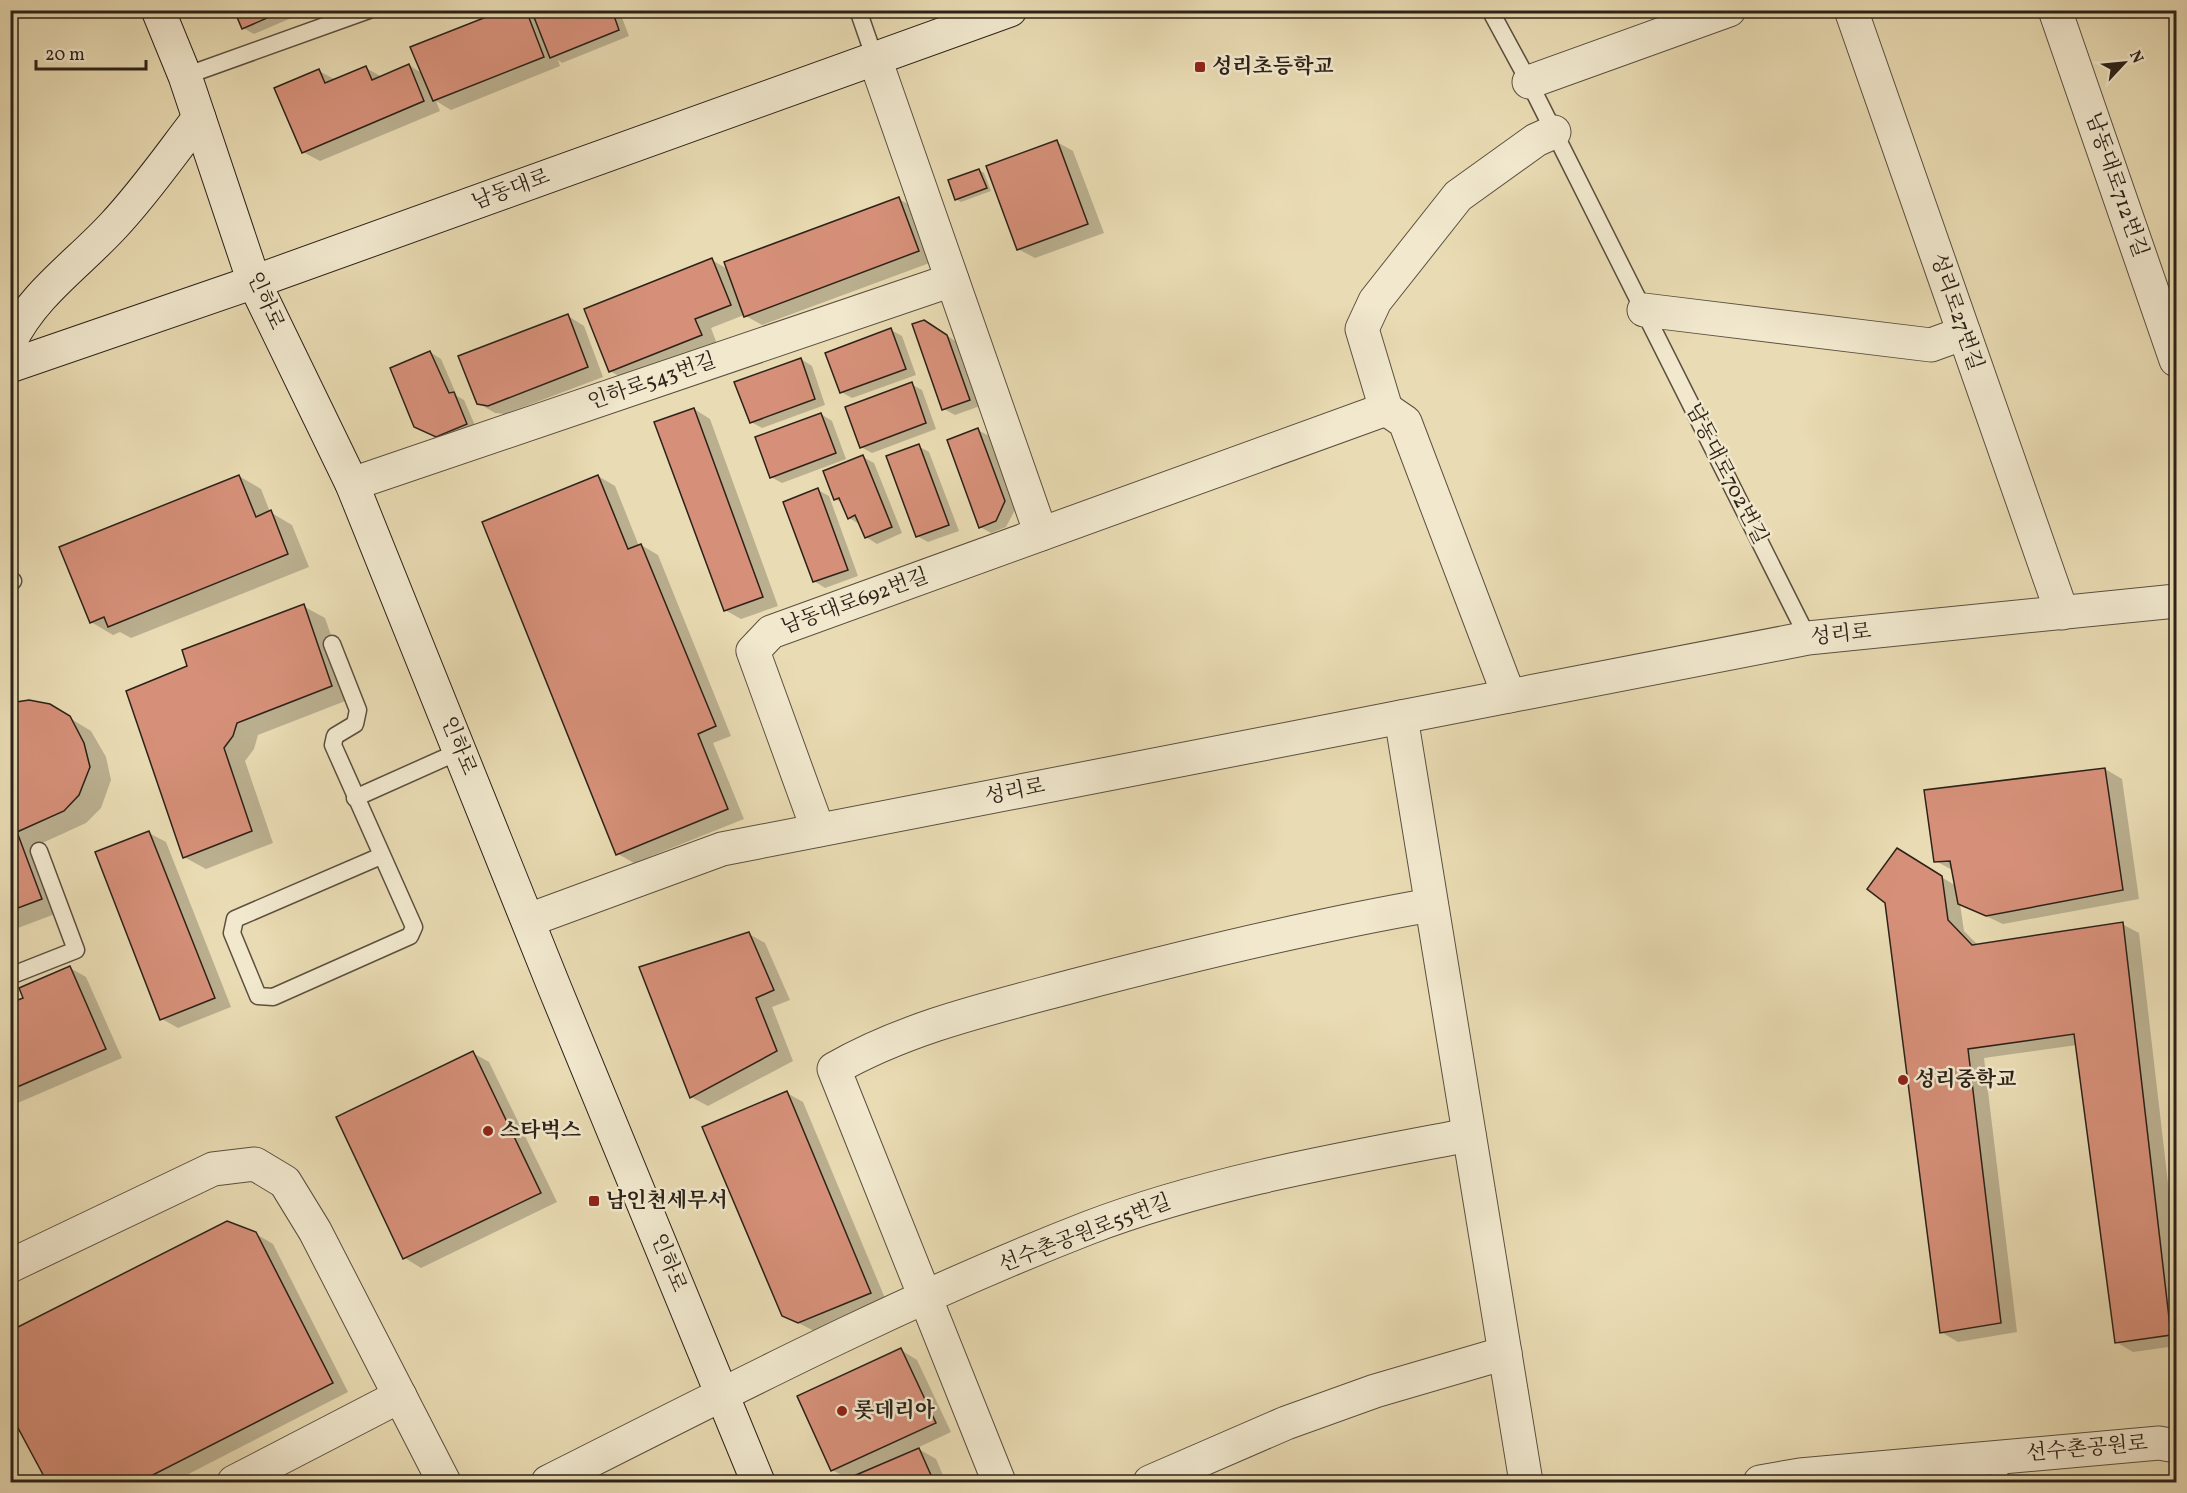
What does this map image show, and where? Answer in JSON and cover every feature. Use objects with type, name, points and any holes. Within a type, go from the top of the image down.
[{"type":"street","name":"인하로","points":[[158,10],[185,76],[254,282],[352,484],[758,1482]]},
{"type":"street","name":"남동대로","points":[[10,366],[254,282],[1010,10]]},
{"type":"street","points":[[1529,82],[1729,10]]},
{"type":"street","name":"성리로27번길","points":[[1851,10],[2062,613]]},
{"type":"street","name":"남동대로712번길","points":[[2055,10],[2176,360]]},
{"type":"street","points":[[875,59],[1041,534]]},
{"type":"street","points":[[10,342],[43,294],[113,226],[143,192],[199,118]]},
{"type":"street","points":[[1509,696],[1405,422],[1386,409],[1362,329],[1375,301],[1458,196],[1536,140],[1554,132]]},
{"type":"street","name":"인하로543번길","points":[[352,484],[952,280]]},
{"type":"street","points":[[1644,310],[1931,345],[1964,333]]},
{"type":"street","name":"남동대로692번길","points":[[818,830],[753,651],[771,632],[1386,409]]},
{"type":"street","name":"성리로","points":[[529,920],[723,849],[1808,638],[2176,601]]},
{"type":"street","points":[[1401,717],[1526,1482]]},
{"type":"street","points":[[999,1482],[834,1069],[865,1051],[969,1014],[1232,947],[1343,921],[1431,905]]},
{"type":"street","name":"선수촌공원로55번길","points":[[548,1482],[925,1297],[1089,1228],[1182,1198],[1326,1162],[1469,1135]]},
{"type":"street","points":[[10,1266],[213,1168],[255,1164],[285,1182],[315,1231],[444,1482]]},
{"type":"street","points":[[1150,1482],[1286,1423],[1375,1391],[1504,1353]]},
{"type":"street","points":[[234,1482],[400,1396]]},
{"type":"street","name":"선수촌공원로","points":[[1760,1482],[1999,1470],[2159,1443],[2176,1446]]},
{"type":"lane","points":[[185,76],[369,10]]},
{"type":"lane","points":[[858,10],[875,59]]},
{"type":"lane","name":"남동대로702번길","points":[[1490,10],[1529,82],[1808,638]]},
{"type":"lane","points":[[332,644],[358,710],[355,724],[335,736],[333,746],[414,927],[410,936],[273,997],[258,996],[232,933],[235,919],[381,856]]},
{"type":"lane","points":[[355,798],[460,751]]},
{"type":"lane","points":[[10,976],[76,950],[39,851]]},
{"type":"building","points":[[234,10],[285,10],[242,29]]},
{"type":"building","points":[[504,10],[526,10],[544,57],[433,101],[410,47]]},
{"type":"building","points":[[535,10],[612,10],[619,30],[550,58],[532,12]]},
{"type":"building","points":[[409,64],[424,101],[302,153],[274,88],[319,69],[325,83],[366,66],[372,80]]},
{"type":"building","points":[[1057,140],[1088,224],[1017,250],[986,166]]},
{"type":"building","points":[[979,169],[987,188],[955,200],[948,180]]},
{"type":"building","points":[[899,197],[919,251],[744,317],[724,262]]},
{"type":"building","points":[[712,258],[731,305],[695,319],[702,335],[609,372],[584,309]]},
{"type":"building","points":[[568,314],[588,367],[488,406],[477,404],[458,356]]},
{"type":"building","points":[[924,320],[947,335],[970,400],[942,410],[912,324]]},
{"type":"building","points":[[891,328],[906,369],[840,393],[825,353]]},
{"type":"building","points":[[430,351],[449,393],[454,392],[467,424],[436,437],[414,427],[390,368]]},
{"type":"building","points":[[801,358],[815,399],[750,423],[734,382]]},
{"type":"building","points":[[912,382],[926,423],[860,448],[845,407]]},
{"type":"building","points":[[694,408],[763,597],[724,611],[654,422]]},
{"type":"building","points":[[821,413],[836,453],[770,478],[755,437]]},
{"type":"building","points":[[978,428],[1005,501],[996,521],[979,528],[947,440]]},
{"type":"building","points":[[919,444],[949,525],[916,537],[886,456]]},
{"type":"building","points":[[863,455],[892,527],[865,538],[855,515],[848,519],[839,498],[834,500],[823,471]]},
{"type":"building","points":[[239,475],[256,517],[271,510],[288,554],[108,627],[104,617],[90,623],[59,547]]},
{"type":"building","points":[[598,475],[628,549],[641,544],[716,726],[698,734],[728,809],[616,855],[482,522]]},
{"type":"building","points":[[818,488],[848,570],[813,582],[783,502]]},
{"type":"building","points":[[304,604],[332,686],[237,723],[233,736],[224,748],[252,831],[183,858],[126,691],[187,666],[182,650]]},
{"type":"building","points":[[29,700],[50,704],[70,716],[84,743],[90,767],[79,795],[64,811],[17,832],[42,899],[10,911],[10,703]]},
{"type":"building","points":[[2105,768],[2123,890],[1986,916],[1958,904],[1950,861],[1934,862],[1924,790]]},
{"type":"building","points":[[149,831],[215,998],[160,1020],[95,852]]},
{"type":"building","points":[[1897,848],[1942,876],[1948,920],[1972,945],[2123,922],[2171,1335],[2115,1343],[2074,1034],[1968,1049],[2001,1323],[1940,1333],[1885,903],[1867,889]]},
{"type":"building","points":[[749,932],[774,990],[756,998],[777,1051],[690,1098],[639,967]]},
{"type":"building","points":[[70,966],[106,1049],[10,1090],[10,1003],[23,998],[19,988]]},
{"type":"building","points":[[473,1051],[541,1193],[403,1259],[336,1117]]},
{"type":"building","points":[[787,1091],[871,1293],[798,1323],[782,1316],[702,1127]]},
{"type":"building","points":[[227,1221],[256,1232],[333,1383],[139,1482],[47,1482],[10,1413],[10,1331]]},
{"type":"building","points":[[901,1348],[936,1423],[831,1471],[797,1396]]},
{"type":"building","points":[[919,1448],[934,1482],[851,1482],[849,1478]]},
{"type":"building","points":[[363,1477],[380,1482],[351,1482]]},
{"type":"place","name":"성리초등학교","points":[[1200,67]]},
{"type":"place","name":"성리중학교","points":[[1903,1080]]},
{"type":"place","name":"스타벅스","points":[[488,1131]]},
{"type":"place","name":"남인천세무서","points":[[594,1201]]},
{"type":"place","name":"롯데리아","points":[[842,1411]]}]
